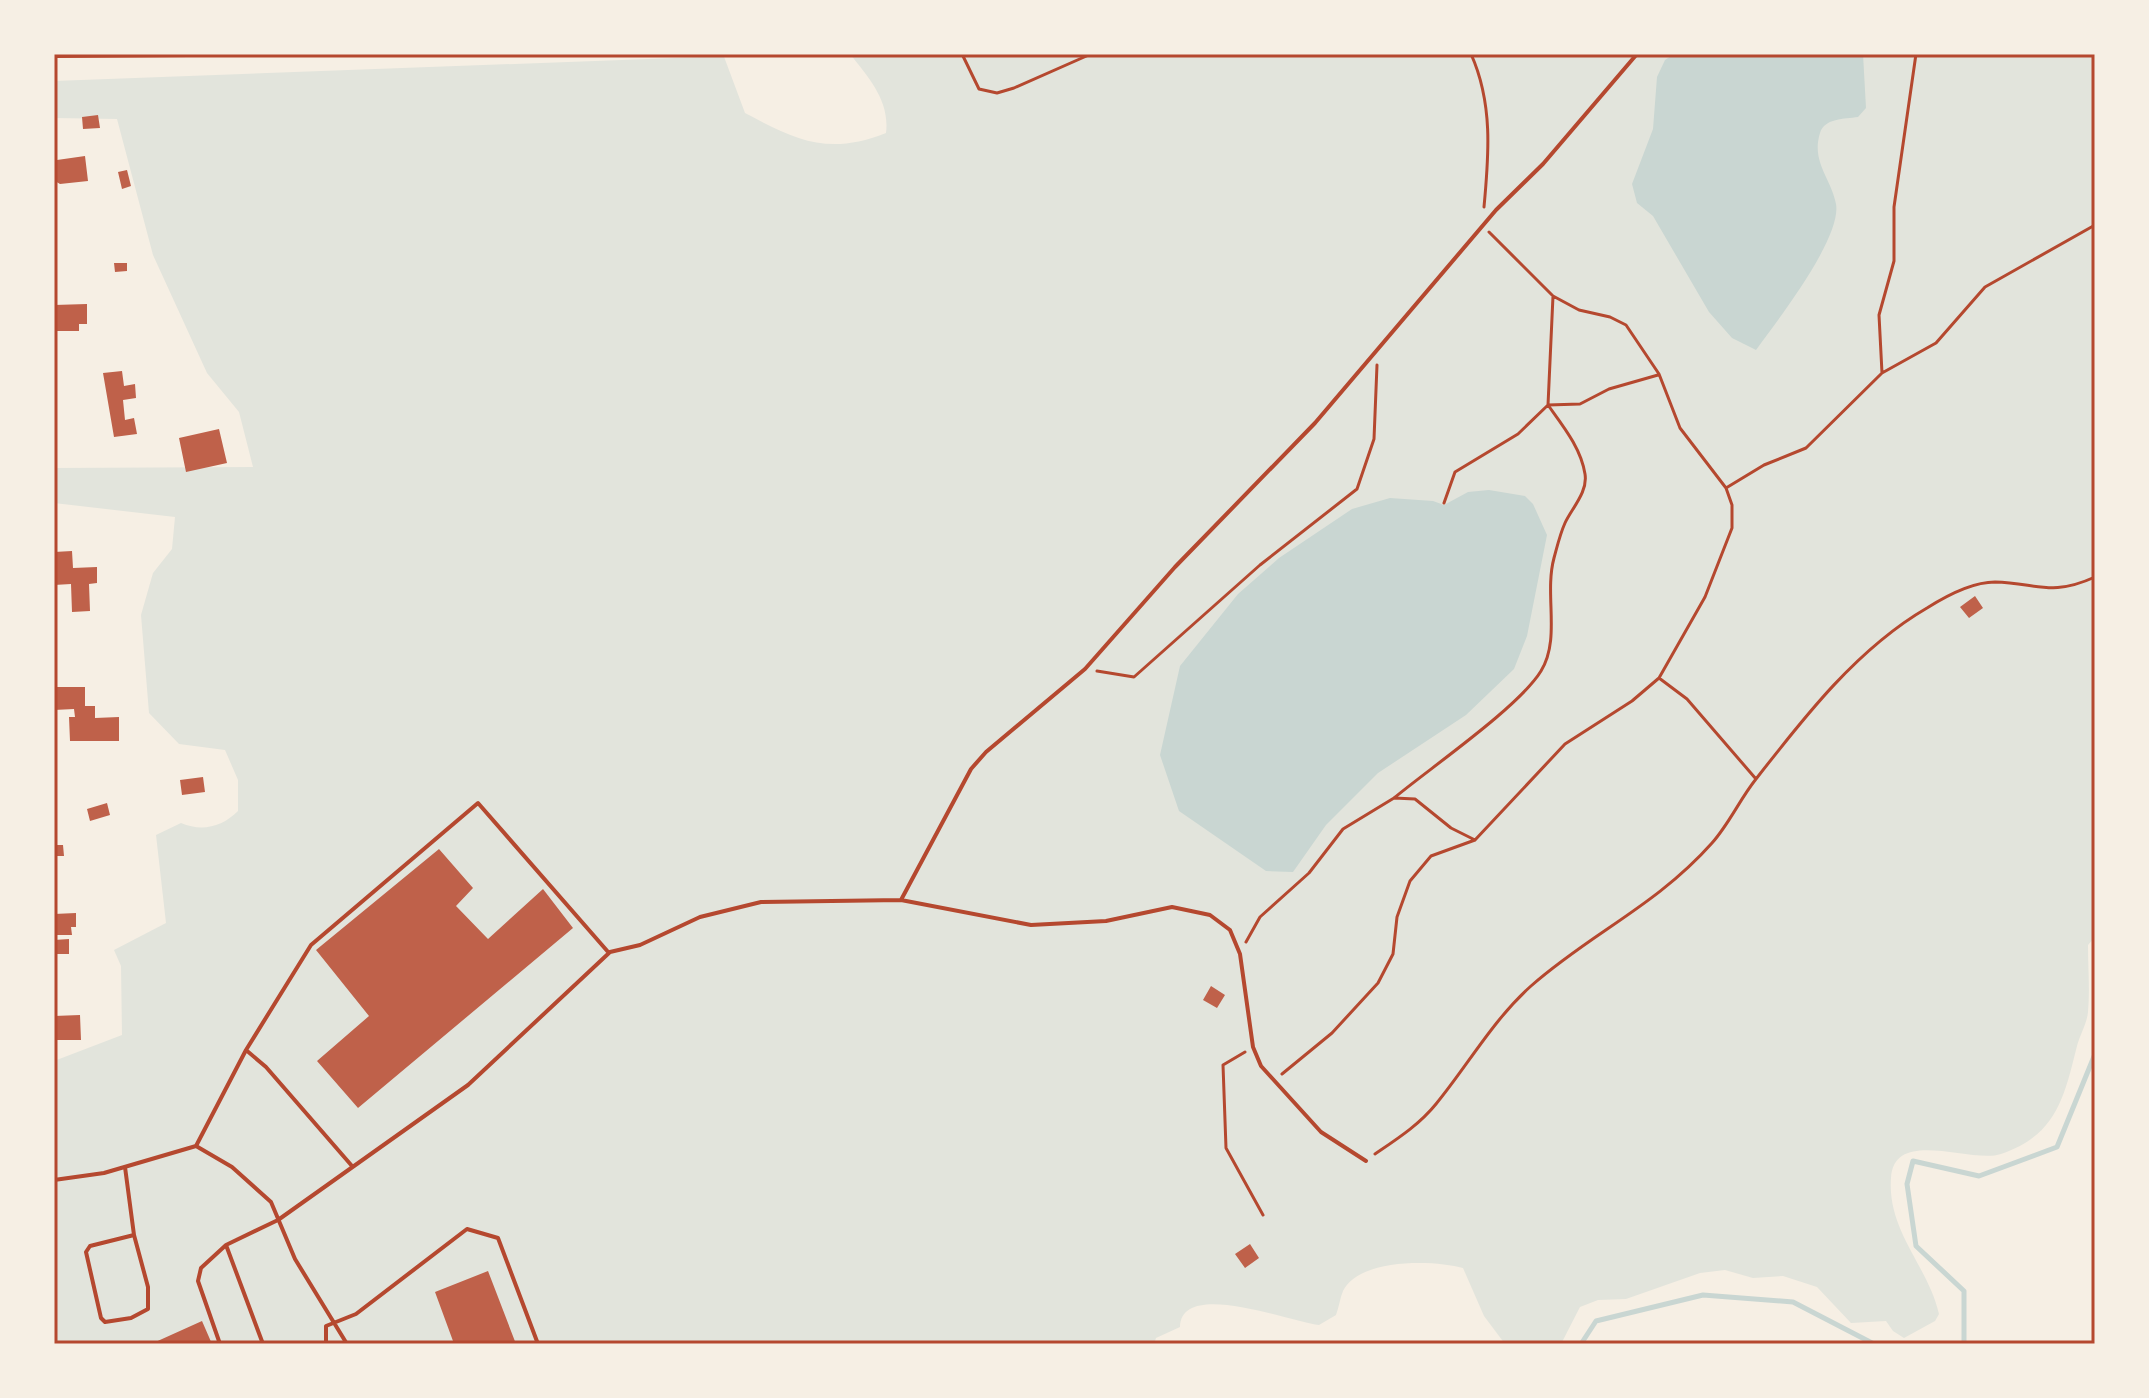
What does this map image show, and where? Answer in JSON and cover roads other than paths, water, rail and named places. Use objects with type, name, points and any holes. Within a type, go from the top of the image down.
[{"type":"lane","points":[[54,56],[330,54]]},
{"type":"lane","points":[[901,900],[971,769],[986,752],[1085,669],[1175,567],[1315,423],[1483,226],[1543,164],[1637,54]]},
{"type":"lane","points":[[54,1180],[125,1167],[196,1146],[246,1050],[311,945],[478,803],[609,953]]},
{"type":"lane","points":[[220,1344],[198,1281],[201,1268],[226,1245],[278,1220],[468,1085],[609,953],[640,945],[700,917],[761,902],[901,900],[1031,925],[1106,921],[1172,907],[1210,915],[1230,930],[1240,954],[1253,1047],[1261,1066],[1321,1132],[1366,1161]]},
{"type":"lane","points":[[246,1050],[266,1067],[353,1167]]},
{"type":"lane","points":[[196,1146],[232,1167],[271,1202],[295,1259],[347,1344]]},
{"type":"lane","points":[[125,1167],[134,1235],[148,1287],[148,1309],[131,1318],[105,1322],[101,1318],[86,1252],[90,1246],[134,1235]]},
{"type":"lane","points":[[326,1344],[326,1326],[356,1314],[467,1229],[498,1238],[538,1344]]},
{"type":"lane","points":[[226,1245],[263,1344]]},
{"type":"waterway","points":[[1964,1344],[1964,1291],[1916,1246],[1907,1184],[1913,1161],[1979,1176],[2057,1147],[2095,1054]]},
{"type":"waterway","points":[[1581,1344],[1596,1321],[1703,1295],[1793,1302],[1874,1344]]}]
